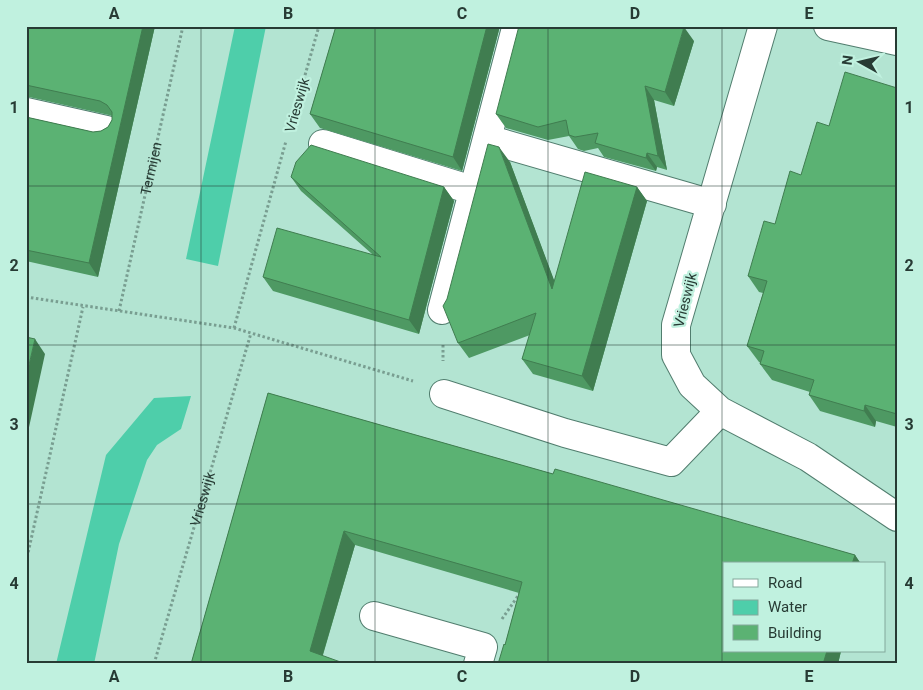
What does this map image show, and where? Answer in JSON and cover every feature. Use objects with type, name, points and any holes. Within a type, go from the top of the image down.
[{"type":"street","name":"Vrieswijk","points":[[763,26],[676,325],[676,355],[692,385],[720,411],[808,457],[897,516]]},
{"type":"street","points":[[828,26],[897,40]]},
{"type":"street","points":[[442,310],[516,28]]},
{"type":"street","points":[[26,112],[106,130]]},
{"type":"street","points":[[487,139],[712,204]]},
{"type":"street","points":[[323,144],[472,190]]},
{"type":"street","points":[[444,394],[565,433],[671,462],[720,411]]},
{"type":"street","points":[[374,616],[481,655]]},
{"type":"path","name":"Termijen","points":[[118,311],[182,26]]},
{"type":"path","name":"Vrieswijk","points":[[290,130],[319,26]]},
{"type":"path","name":"Vrieswijk","points":[[234,328],[287,140]]},
{"type":"path","points":[[26,298],[252,332],[434,387],[444,394]]},
{"type":"path","points":[[26,562],[83,307]]},
{"type":"path","points":[[442,310],[444,394]]},
{"type":"path","name":"Vrieswijk","points":[[154,664],[252,332]]},
{"type":"path","points":[[481,655],[520,594],[522,584]]},
{"type":"water","points":[[235,26],[266,26],[218,266],[186,259]]},
{"type":"water","points":[[191,396],[181,429],[157,445],[147,460],[119,544],[94,664],[56,664],[106,455],[154,398]]},
{"type":"building","points":[[26,26],[143,26],[89,263],[26,250],[26,117],[93,132],[101,131],[108,127],[112,120],[112,112],[107,105],[100,101],[26,85]]},
{"type":"building","points":[[336,26],[487,26],[453,157],[310,114]]},
{"type":"building","points":[[519,26],[684,27],[665,92],[645,86],[658,156],[647,153],[646,158],[595,143],[598,133],[575,137],[569,135],[566,120],[538,127],[496,114]]},
{"type":"building","points":[[845,72],[897,88],[897,414],[865,405],[864,411],[809,395],[814,380],[760,364],[764,351],[747,346],[767,281],[748,276],[764,221],[775,224],[790,171],[801,175],[817,122],[829,126]]},
{"type":"building","points":[[488,144],[499,147],[552,289],[585,172],[637,187],[582,376],[522,359],[536,313],[458,343],[443,306],[447,299]]},
{"type":"building","points":[[311,145],[444,187],[409,320],[263,277],[277,228],[381,257],[291,177],[296,162]]},
{"type":"building","points":[[26,337],[35,339],[26,378]]},
{"type":"building","points":[[268,393],[553,474],[555,469],[855,555],[853,562],[723,562],[723,652],[827,652],[823,664],[498,664],[522,582],[344,531],[310,651],[346,664],[191,664]]}]
